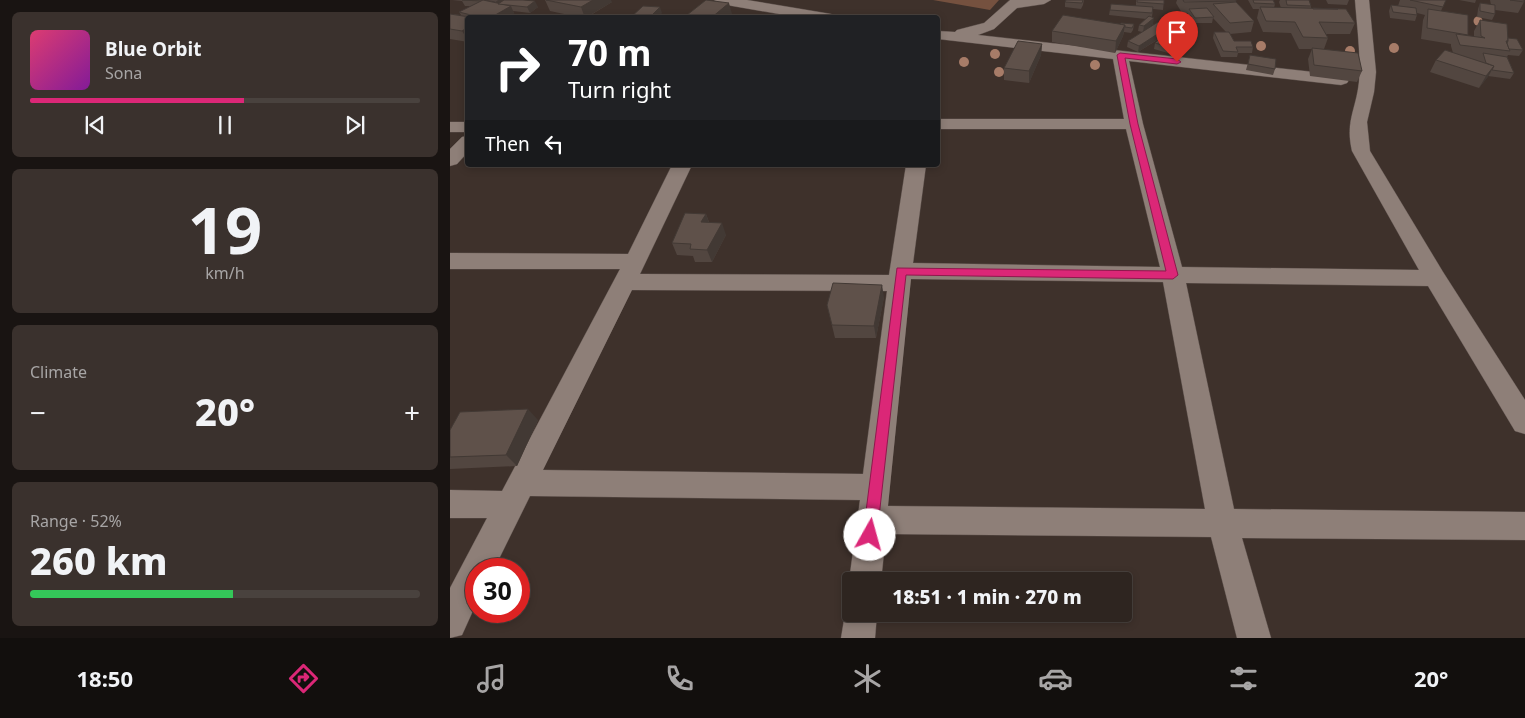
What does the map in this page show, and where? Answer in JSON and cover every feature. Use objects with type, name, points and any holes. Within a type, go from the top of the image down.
[{"type":"street","points":[[721,0],[756,3],[816,15]]},
{"type":"street","points":[[940,34],[980,31],[999,20],[1016,2],[1044,0]]},
{"type":"street","points":[[1362,0],[1367,83],[1356,125],[1356,135],[1361,151],[1435,278],[1525,424]]},
{"type":"street","points":[[940,34],[1367,83]]},
{"type":"street","points":[[1120,55],[1134,124],[1173,275],[1222,522],[1254,638]]},
{"type":"street","points":[[940,124],[1134,124]]},
{"type":"street","points":[[450,127],[465,127]]},
{"type":"street","points":[[450,160],[465,143]]},
{"type":"street","points":[[482,558],[630,272],[681,167]]},
{"type":"street","points":[[866,572],[900,277],[916,167]]},
{"type":"street","points":[[450,261],[630,272],[900,277],[1173,275],[1435,278]]},
{"type":"street","points":[[450,504],[515,494],[876,487]]},
{"type":"street","points":[[872,520],[1525,526]]},
{"type":"street","points":[[450,623],[465,592]]},
{"type":"street","points":[[858,638],[860,622]]},
{"type":"shaded area","points":[[933,0],[999,0],[990,10]]},
{"type":"building","points":[[483,0],[499,0],[496,2]]},
{"type":"building","points":[[483,0],[511,6],[495,15],[471,15],[459,12]]},
{"type":"building","points":[[504,0],[535,1],[527,7],[498,4]]},
{"type":"building","points":[[546,0],[593,0],[581,7]]},
{"type":"building","points":[[706,0],[729,3],[715,15],[687,15]]},
{"type":"building","points":[[1066,0],[1083,0],[1082,3],[1065,2]]},
{"type":"building","points":[[1137,0],[1164,0],[1164,4],[1137,2]]},
{"type":"building","points":[[1183,0],[1236,0],[1236,1],[1184,2]]},
{"type":"building","points":[[1253,0],[1273,0],[1275,4],[1254,3]]},
{"type":"building","points":[[1286,0],[1309,0],[1311,6],[1287,5]]},
{"type":"building","points":[[1410,0],[1446,0],[1443,7]]},
{"type":"building","points":[[1236,2],[1254,21],[1230,23],[1213,4]]},
{"type":"building","points":[[1480,3],[1495,5],[1495,14],[1480,11]]},
{"type":"building","points":[[1111,4],[1153,7],[1152,13],[1110,10]]},
{"type":"building","points":[[1391,5],[1416,8],[1417,15],[1393,12]]},
{"type":"building","points":[[643,6],[660,7],[652,15],[633,15]]},
{"type":"building","points":[[1260,7],[1346,9],[1355,23],[1319,22],[1328,38],[1303,37],[1295,22],[1266,21]]},
{"type":"building","points":[[1207,8],[1214,17],[1195,18],[1189,9]]},
{"type":"building","points":[[1428,9],[1468,15],[1468,35],[1427,28]]},
{"type":"building","points":[[450,14],[465,16],[465,29],[462,31],[450,29]]},
{"type":"building","points":[[1063,15],[1125,25],[1116,41],[1052,31]]},
{"type":"building","points":[[1173,15],[1191,16],[1193,23],[1175,23]]},
{"type":"building","points":[[1149,16],[1154,18],[1144,26],[1139,25]]},
{"type":"building","points":[[1480,20],[1507,24],[1508,41],[1506,41],[1510,51],[1460,45],[1456,34],[1485,38],[1481,36]]},
{"type":"building","points":[[1158,22],[1170,26],[1139,46],[1128,41]]},
{"type":"building","points":[[1121,23],[1134,24],[1132,28],[1125,27]]},
{"type":"building","points":[[1167,31],[1188,36],[1177,49],[1155,43]]},
{"type":"building","points":[[1214,32],[1229,32],[1234,41],[1251,41],[1253,47],[1236,47],[1238,52],[1223,51]]},
{"type":"building","points":[[1508,38],[1517,39],[1523,50],[1509,49]]},
{"type":"building","points":[[1018,41],[1042,44],[1029,71],[1004,68]]},
{"type":"building","points":[[1312,48],[1358,53],[1362,71],[1314,65]]},
{"type":"building","points":[[1445,50],[1494,66],[1486,76],[1436,60]]},
{"type":"building","points":[[1483,53],[1507,57],[1514,73],[1492,70],[1494,66],[1486,63]]},
{"type":"building","points":[[1250,55],[1276,59],[1275,69],[1248,64]]},
{"type":"building","points":[[685,213],[706,214],[701,222],[722,223],[707,250],[690,249],[691,244],[672,243]]},
{"type":"building","points":[[833,283],[882,285],[874,326],[832,325],[827,305]]},
{"type":"building","points":[[528,409],[506,455],[450,457],[450,430],[460,412]]},
{"type":"route","points":[[870,535],[901,271],[1173,275],[1134,124],[1120,55],[1177,62]]}]
